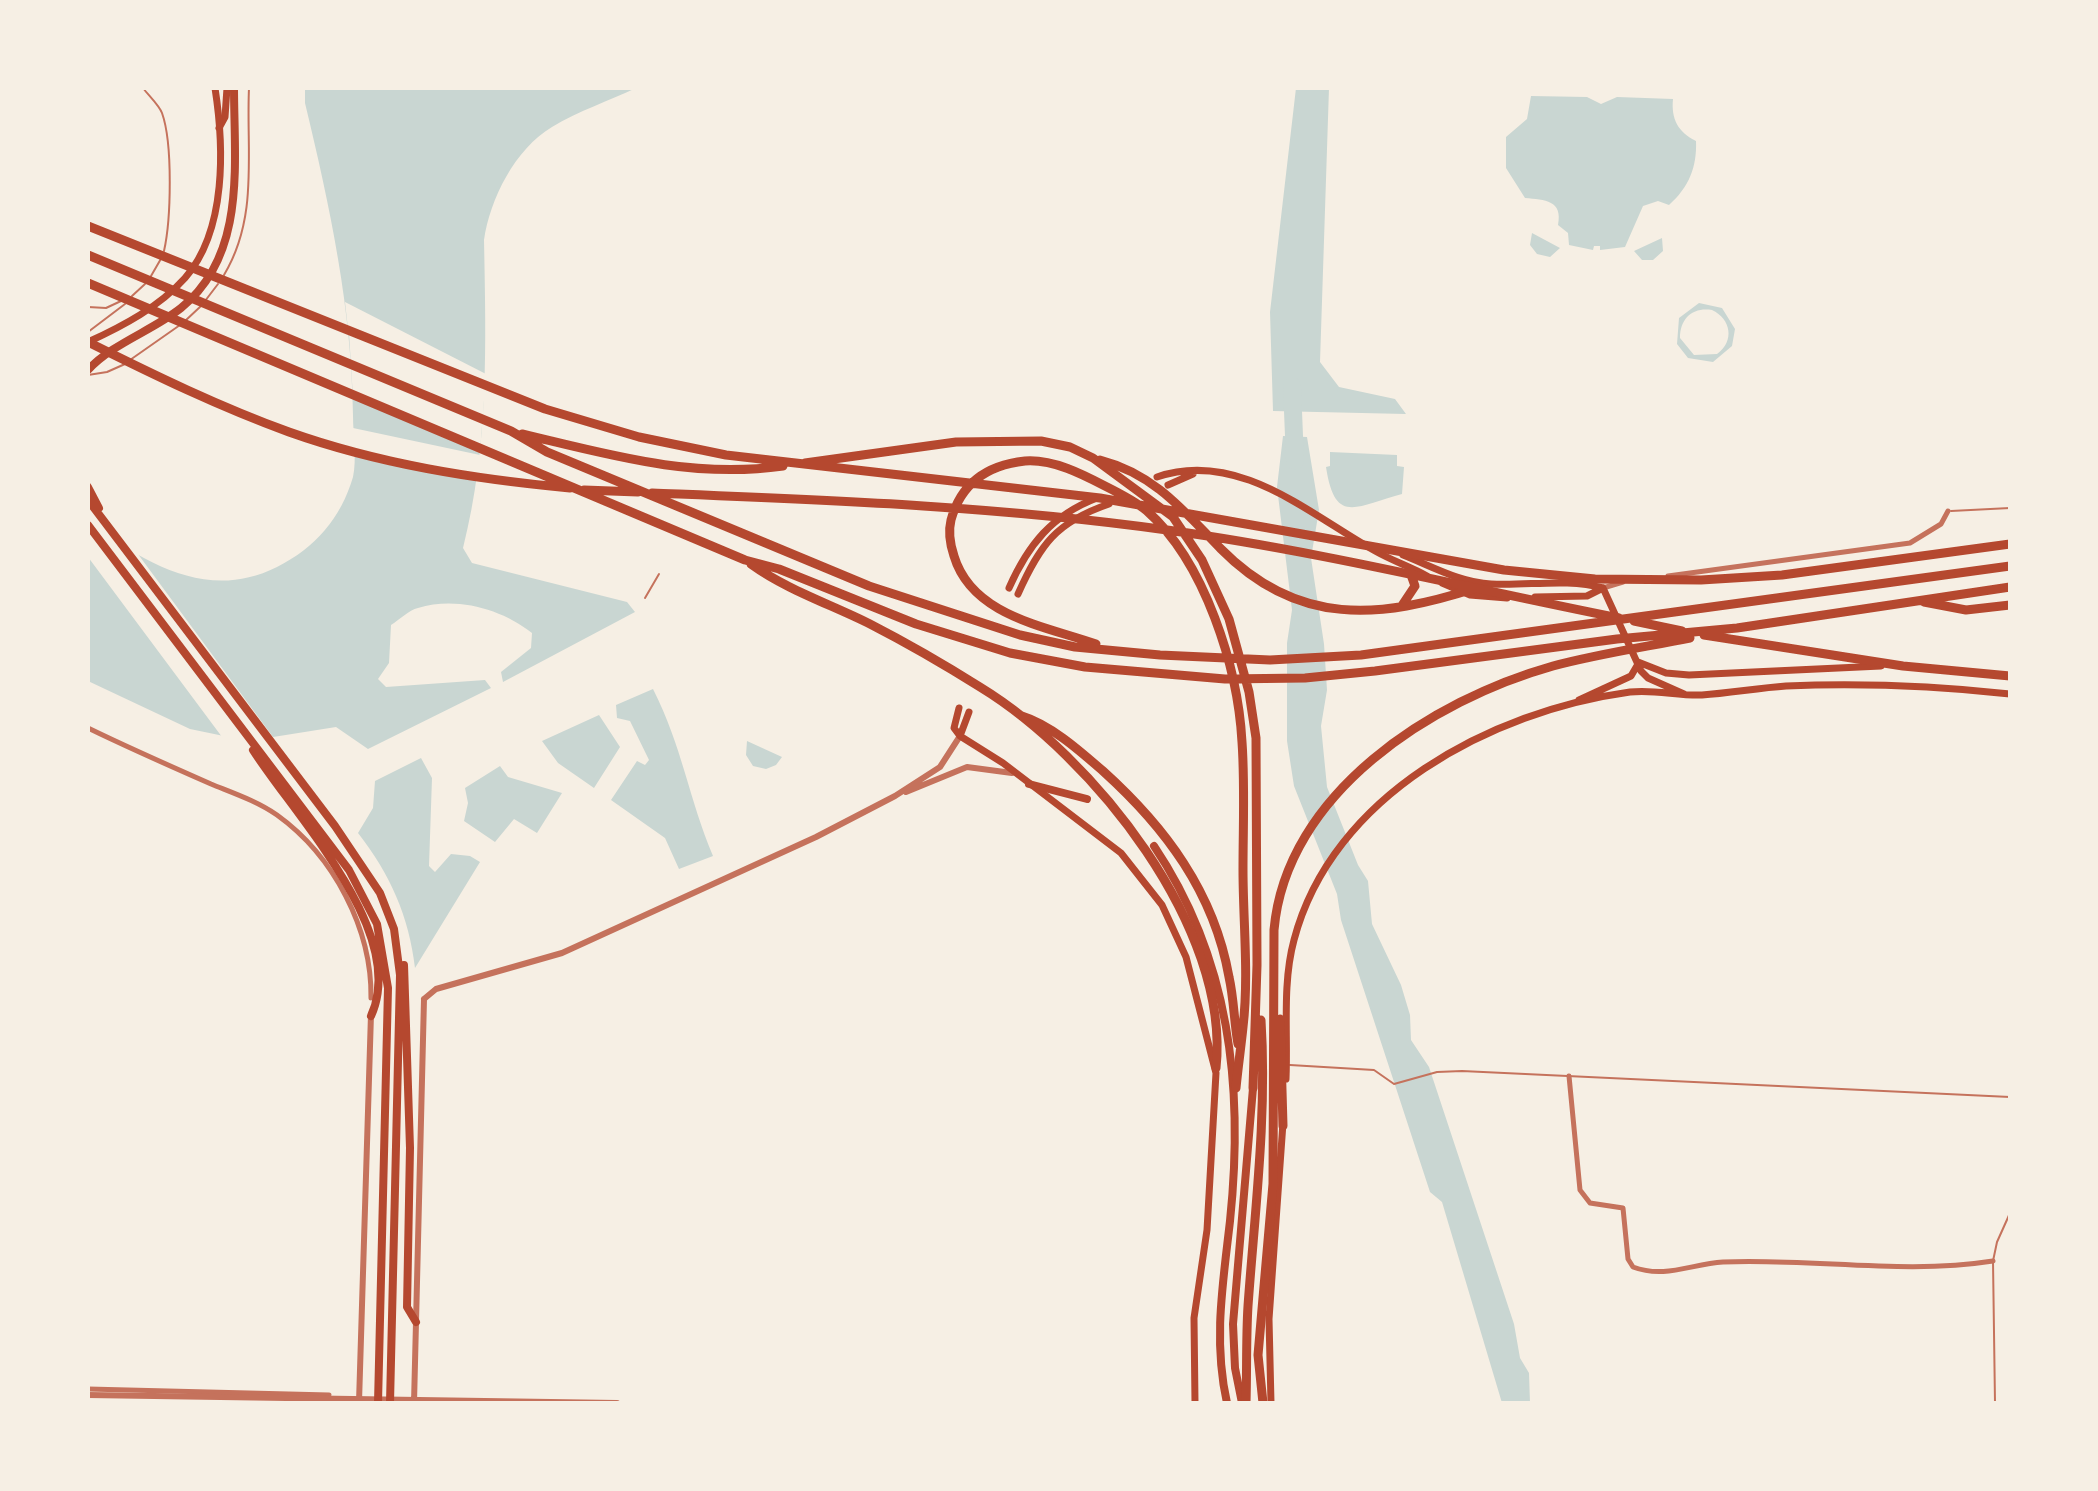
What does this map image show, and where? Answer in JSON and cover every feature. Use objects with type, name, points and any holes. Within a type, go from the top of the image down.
[{"type":"highway","points":[[88,372],[103,358],[180,309],[195,295],[227,237],[236,185],[234,88]]},
{"type":"highway","points":[[88,226],[545,409],[639,437],[726,455],[1100,498],[1504,570],[1595,579],[1701,580],[1782,575],[2010,544]]},
{"type":"highway","points":[[88,255],[511,431],[547,452],[943,613],[1020,635],[1111,650],[1270,660],[1361,655],[2010,566]]},
{"type":"highway","points":[[88,283],[745,560],[779,569],[916,624],[1010,653],[1152,675],[1305,678],[1737,628],[2010,587]]},
{"type":"highway","points":[[88,342],[219,404],[290,432],[436,471],[585,490],[885,502],[1167,530],[1324,556],[1741,642],[1903,666],[2010,674]]},
{"type":"highway","points":[[511,431],[620,460],[684,470],[752,470],[956,442],[1041,441],[1070,447],[1093,458],[1127,467],[1166,491],[1222,550],[1274,591],[1318,607],[1341,611],[1401,608],[1489,584]]},
{"type":"highway","points":[[1093,458],[1173,517],[1202,560],[1236,639],[1256,738],[1257,965],[1253,1088],[1233,1335],[1244,1403]]},
{"type":"highway","points":[[1111,650],[1029,624],[996,608],[971,588],[956,565],[950,543],[950,522],[960,496],[982,472],[1031,461],[1058,465],[1110,488],[1146,511],[1167,534],[1201,587],[1222,638],[1242,740],[1244,1026],[1236,1088],[1230,1218],[1218,1340],[1227,1403]]},
{"type":"highway","points":[[88,487],[107,523]]},
{"type":"highway","points":[[88,500],[241,700],[380,893],[403,952],[410,1148],[407,1307],[416,1322]]},
{"type":"highway","points":[[88,525],[349,870],[370,906],[382,943],[388,988],[378,1403]]},
{"type":"highway","points":[[745,560],[770,578],[872,625],[1022,716],[1094,784],[1143,844],[1165,879],[1195,944],[1218,1038],[1216,1068]]},
{"type":"highway","points":[[1401,608],[1415,586],[1405,566]]},
{"type":"highway","points":[[1917,601],[1966,610],[2010,605]]},
{"type":"highway","points":[[1263,1403],[1258,1355],[1273,1184],[1276,912],[1292,860],[1319,815],[1351,780],[1417,728],[1459,703],[1531,674],[1737,628]]},
{"type":"highway","points":[[228,710],[356,901],[371,938],[378,984],[371,1016]]},
{"type":"highway","points":[[1022,716],[1035,719],[1087,757],[1130,796],[1171,841],[1199,887],[1215,925],[1229,976],[1239,1052]]},
{"type":"highway","points":[[1029,784],[1087,799]]},
{"type":"highway","points":[[1154,846],[1181,887],[1203,932],[1217,985],[1236,1088]]},
{"type":"highway","points":[[390,1403],[400,975],[394,929]]},
{"type":"highway","points":[[1275,959],[1283,1126]]},
{"type":"highway","points":[[1244,1403],[1265,1084],[1257,965]]},
{"type":"main road","points":[[88,342],[144,312],[187,276],[208,236],[216,205],[219,128],[215,88]]},
{"type":"main road","points":[[219,128],[225,117],[227,88]]},
{"type":"main road","points":[[1157,477],[1181,471],[1235,474],[1265,487],[1405,566],[1461,593],[1490,598],[1570,597],[1587,596],[1603,588]]},
{"type":"main road","points":[[1168,485],[1195,473]]},
{"type":"main road","points":[[1009,588],[1028,550],[1046,528],[1074,508],[1103,496]]},
{"type":"main road","points":[[1018,594],[1033,561],[1054,534],[1078,516],[1109,504]]},
{"type":"main road","points":[[1367,544],[1489,584],[1584,582],[1603,588],[1648,678],[1684,694]]},
{"type":"main road","points":[[1638,662],[1666,673],[1689,675],[1862,666],[2010,674]]},
{"type":"main road","points":[[1570,706],[1631,676],[1638,662]]},
{"type":"main road","points":[[1271,1403],[1269,1319],[1293,943],[1317,883],[1370,814],[1394,789],[1462,745],[1496,729],[1570,706],[1634,692],[1684,694],[1787,686],[1952,688],[2010,694]]},
{"type":"main road","points":[[959,708],[954,728],[960,736],[1121,853],[1162,905],[1186,957],[1216,1068],[1207,1230],[1194,1318],[1195,1403]]},
{"type":"main road","points":[[960,736],[969,712]]},
{"type":"street","points":[[1603,588],[1640,579],[1910,543],[1941,524],[1948,511]]},
{"type":"street","points":[[88,728],[250,800],[291,827],[329,872],[356,914],[368,950],[375,998],[424,999],[436,989],[584,943],[816,837],[895,796],[940,767],[960,736]]},
{"type":"street","points":[[895,796],[967,767],[1012,773]]},
{"type":"street","points":[[414,1402],[424,999]]},
{"type":"street","points":[[359,1402],[371,1016]]},
{"type":"street","points":[[1569,1076],[1580,1190],[1590,1203],[1623,1208],[1628,1259],[1633,1267],[1667,1273],[1722,1262],[1876,1267],[1993,1261]]},
{"type":"street","points":[[88,1389],[329,1395]]},
{"type":"street","points":[[88,1395],[359,1402],[617,1403]]},
{"type":"lane","points":[[88,332],[130,298],[158,266],[169,229],[168,160],[162,113],[143,88]]},
{"type":"lane","points":[[88,372],[123,364],[195,314],[213,293],[233,259],[245,224],[249,195],[249,88]]},
{"type":"lane","points":[[88,307],[106,308],[130,298]]},
{"type":"lane","points":[[1948,511],[2010,508]]},
{"type":"lane","points":[[645,598],[659,574]]},
{"type":"lane","points":[[1287,1065],[1374,1070],[1394,1084],[1437,1072],[2010,1097]]},
{"type":"lane","points":[[1995,1403],[1993,1261],[1997,1242],[2010,1213]]},
{"type":"shaded area","points":[[305,88],[636,88],[572,116],[539,136],[516,162],[498,192],[484,240],[482,433],[463,548],[472,563],[627,602],[635,612],[503,682],[501,672],[531,648],[532,633],[493,611],[463,604],[433,605],[411,611],[391,625],[389,663],[378,679],[386,687],[485,680],[491,688],[368,749],[336,727],[248,741],[190,729],[88,681],[88,522],[132,551],[178,573],[202,579],[226,580],[251,577],[277,567],[303,551],[325,530],[348,492],[355,455],[349,337],[338,258],[305,103]]},
{"type":"shaded area","points":[[1296,88],[1329,88],[1320,362],[1339,387],[1395,399],[1406,414],[1273,411],[1270,312]]},
{"type":"shaded area","points":[[1531,96],[1587,97],[1601,104],[1617,97],[1673,99],[1677,124],[1696,141],[1695,159],[1687,184],[1669,205],[1658,201],[1643,206],[1625,247],[1600,250],[1600,246],[1594,246],[1593,250],[1569,245],[1568,233],[1558,225],[1555,206],[1546,201],[1525,198],[1506,168],[1506,137],[1527,119]]},
{"type":"shaded area","points":[[1532,233],[1560,248],[1550,257],[1537,254],[1530,245]]},
{"type":"shaded area","points":[[1662,238],[1663,251],[1653,260],[1642,260],[1634,251]]},
{"type":"shaded area","points":[[1699,303],[1722,308],[1735,329],[1732,346],[1713,362],[1688,358],[1677,344],[1679,318]],"holes":[[[1699,310],[1712,310],[1728,330],[1723,349],[1717,354],[1694,355],[1680,338],[1682,325],[1689,315]]]},
{"type":"shaded area","points":[[1283,436],[1307,437],[1319,510],[1311,558],[1324,644],[1327,690],[1321,726],[1327,787],[1358,865],[1368,881],[1372,924],[1401,985],[1410,1015],[1411,1040],[1429,1067],[1514,1324],[1520,1358],[1529,1373],[1530,1403],[1502,1403],[1442,1202],[1430,1192],[1341,920],[1337,894],[1294,786],[1287,741],[1287,643],[1292,610],[1277,487]]},
{"type":"shaded area","points":[[1330,452],[1397,455],[1397,466],[1404,467],[1402,494],[1360,506],[1342,505],[1330,486],[1326,467],[1330,466]]},
{"type":"shaded area","points":[[653,689],[671,731],[713,856],[679,869],[665,838],[611,800],[637,761],[645,765],[649,760],[630,721],[617,718],[616,705]]},
{"type":"shaded area","points":[[599,715],[620,747],[594,788],[558,763],[542,741]]},
{"type":"shaded area","points":[[747,741],[782,757],[776,765],[766,769],[753,766],[746,755]]},
{"type":"shaded area","points":[[421,758],[432,778],[429,866],[435,872],[451,854],[470,856],[480,862],[415,968],[408,931],[396,896],[380,864],[358,833],[373,808],[375,781]]},
{"type":"shaded area","points":[[500,766],[508,777],[562,793],[537,833],[514,819],[495,842],[464,821],[468,803],[465,788]]},
{"type":"pier","points":[[345,302],[486,374],[486,382],[348,329]]},
{"type":"pier","points":[[349,333],[485,387],[480,452],[353,398]]},
{"type":"pier","points":[[353,428],[480,455],[479,475],[353,450]]},
{"type":"pier","points":[[88,518],[132,546],[276,741],[248,745],[225,741],[88,557]]},
{"type":"waterway","points":[[1292,386],[1295,461]]}]
